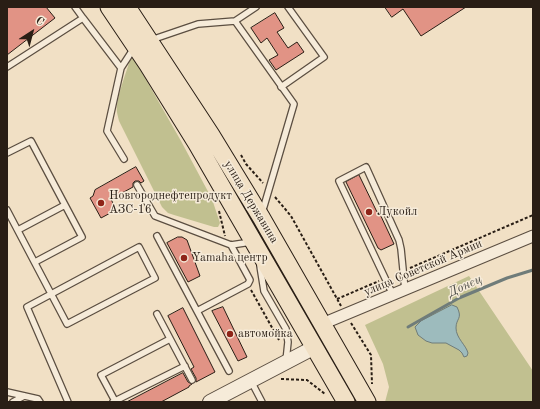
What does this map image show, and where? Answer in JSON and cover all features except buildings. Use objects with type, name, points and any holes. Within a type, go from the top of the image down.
[{"type":"main road","name":"улица Державина","points":[[109,7],[143,43],[211,135],[261,217],[367,402]]},
{"type":"main road","name":"улица Державина","points":[[127,7],[143,43],[197,144],[346,402]]},
{"type":"street","points":[[245,226],[261,217]]},
{"type":"street","name":"улица Советской Армии","points":[[322,324],[533,236]]},
{"type":"street","points":[[210,402],[251,380],[281,370],[315,347]]},
{"type":"lane","points":[[75,7],[120,68]]},
{"type":"lane","points":[[124,159],[107,131],[120,68],[143,43],[198,24],[235,21],[256,7]]},
{"type":"lane","points":[[282,87],[324,57],[288,7]]},
{"type":"lane","points":[[7,67],[83,18]]},
{"type":"lane","points":[[235,21],[294,104],[261,217]]},
{"type":"lane","points":[[7,153],[31,141],[82,236],[34,262]]},
{"type":"lane","points":[[393,294],[339,181],[366,167],[399,240],[405,290]]},
{"type":"lane","points":[[137,185],[155,216],[229,244],[256,245],[264,291],[286,329],[288,342],[281,370]]},
{"type":"lane","points":[[18,230],[65,205]]},
{"type":"lane","points":[[7,210],[18,230],[34,262],[51,294],[67,324],[155,278],[139,247],[51,294],[28,307],[68,402]]},
{"type":"lane","points":[[157,236],[229,371]]},
{"type":"lane","points":[[197,311],[248,284],[250,280],[229,244]]},
{"type":"lane","points":[[157,314],[192,380]]},
{"type":"lane","points":[[170,339],[101,375],[114,401],[185,366]]},
{"type":"lane","points":[[251,380],[262,402]]},
{"type":"lane","points":[[7,392],[38,399],[40,402]]},
{"type":"lane","points":[[13,402],[24,396]]},
{"type":"path","points":[[219,210],[229,244]]},
{"type":"path","points":[[403,271],[533,215]]},
{"type":"path","points":[[337,299],[386,278]]},
{"type":"path","points":[[248,284],[280,342]]},
{"type":"path","points":[[275,382],[281,370],[307,380],[329,397]]},
{"type":"shaded area","points":[[132,59],[136,62],[212,199],[220,223],[218,227],[168,213],[162,207],[119,121],[117,113],[119,94],[130,60]]},
{"type":"shaded area","points":[[259,224],[360,402],[352,402],[253,227]]},
{"type":"shaded area","points":[[469,276],[533,371],[533,402],[385,402],[389,387],[383,364],[365,325]]},
{"type":"water","points":[[452,305],[457,307],[459,311],[456,332],[468,353],[467,356],[464,357],[459,350],[446,343],[432,343],[426,341],[418,335],[415,327],[421,321]]},
{"type":"waterway","name":"Донец","points":[[408,327],[459,298],[507,278],[533,270]]},
{"type":"place","name":"Новгороднефтепродукт АЗС-16","points":[[101,203]]},
{"type":"place","name":"Лукойл","points":[[369,212]]},
{"type":"place","name":"Yamaha центр","points":[[184,258]]},
{"type":"place","name":"автомойка","points":[[230,334]]}]
